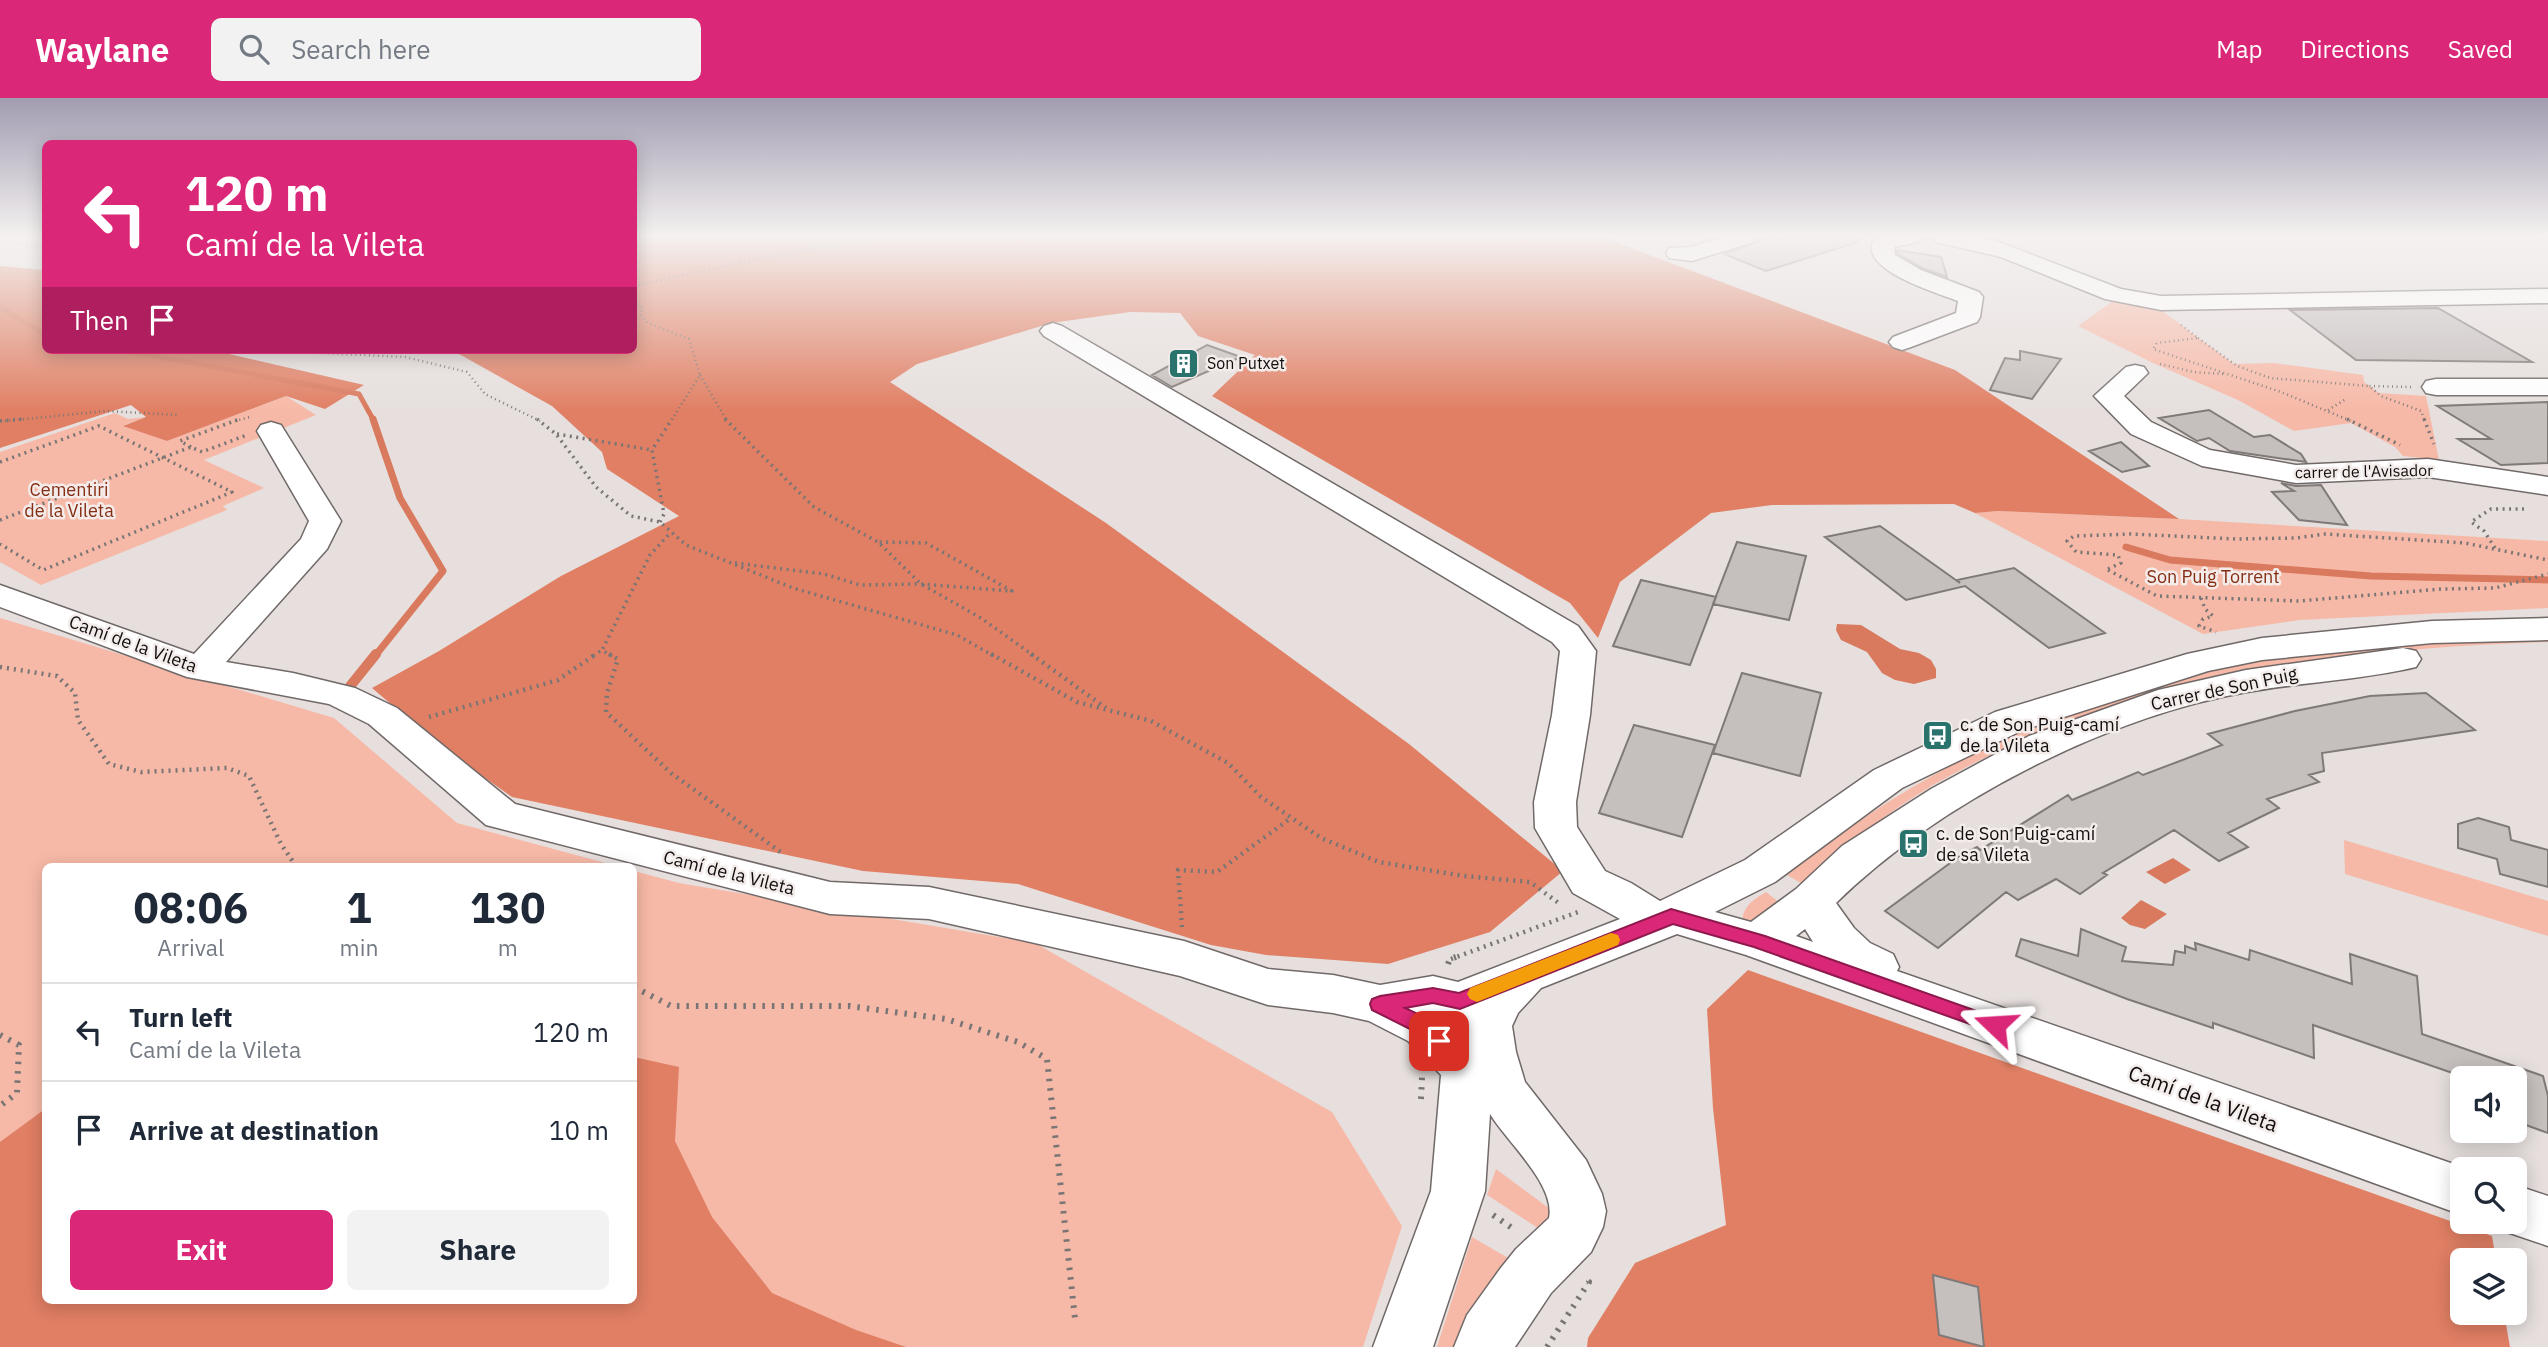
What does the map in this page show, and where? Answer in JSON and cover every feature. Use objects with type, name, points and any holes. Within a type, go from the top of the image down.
[{"type":"street","points":[[1902,342],[1968,317],[1971,297],[1966,295]]},
{"type":"street","points":[[2121,295],[2161,303],[2548,296]]},
{"type":"street","name":"Camí de la Vileta","points":[[1053,331],[1565,634],[1578,651],[1571,715],[1555,802],[1556,828],[1589,882],[1665,919],[1745,937],[2450,1187]]},
{"type":"street","name":"carrer de l'Avisador","points":[[2144,369],[2108,396],[2141,428],[2202,457],[2296,474],[2436,469],[2548,486]]},
{"type":"street","points":[[2436,387],[2548,387]]},
{"type":"street","points":[[200,669],[316,542],[325,521],[263,428]]},
{"type":"street","name":"Camí de la Vileta","points":[[0,596],[200,669],[293,684],[342,696],[383,716],[501,815],[830,898],[929,903],[1184,959],[1268,987],[1333,994],[1380,1004],[1425,1027],[1471,1031]]},
{"type":"street","name":"Carrer de Son Puig","points":[[1665,919],[1760,871],[1888,779],[2009,722],[2187,666],[2262,649],[2431,632],[2548,629]]},
{"type":"street","name":"Carrer de Son Puig","points":[[1760,871],[1735,906],[1745,937],[1812,900],[1857,857],[1946,799],[2043,744],[2158,702],[2246,681],[2309,671],[2438,655],[2548,651]]},
{"type":"street","name":"Camí de la Vileta","points":[[1812,900],[1828,933],[1850,954],[1915,982],[1943,1007]]},
{"type":"street","points":[[1403,1347],[1458,1191],[1471,1031],[1528,972],[1665,919]]},
{"type":"street","name":"Camí de la Vileta","points":[[1380,1004],[1433,995],[1471,1031]]},
{"type":"street","points":[[1471,1031],[1519,1119],[1575,1189],[1580,1210],[1575,1226],[1564,1243],[1533,1272],[1488,1335],[1484,1347]]},
{"type":"street","points":[[2527,1214],[2548,1222]]},
{"type":"path","points":[[637,304],[642,306],[641,315],[648,323],[689,339],[700,375],[724,418],[814,507],[878,542],[921,584],[981,618],[1110,711]]},
{"type":"path","points":[[2179,324],[2237,366],[2270,378],[2369,386],[2436,387]]},
{"type":"path","points":[[2198,338],[2157,342],[2152,349],[2228,373],[2327,410],[2397,443],[2436,469]]},
{"type":"path","points":[[369,354],[430,362],[467,372],[485,394],[538,419],[556,434],[596,487],[631,516],[660,522],[686,545],[793,588],[957,635],[1077,702],[1151,721],[1228,763],[1261,797],[1321,838],[1379,862],[1464,876],[1531,882],[1575,914],[1598,944]]},
{"type":"path","points":[[2144,369],[2228,373]]},
{"type":"path","points":[[660,522],[664,514],[652,450],[700,375]]},
{"type":"path","points":[[2369,386],[2381,396],[2421,411],[2436,469]]},
{"type":"path","points":[[2327,410],[2346,398]]},
{"type":"path","points":[[0,421],[106,411],[178,415]]},
{"type":"path","points":[[247,416],[263,428],[202,452],[180,441],[247,416]]},
{"type":"path","points":[[0,462],[99,426],[232,492],[43,570],[0,544]]},
{"type":"path","points":[[556,434],[652,450]]},
{"type":"path","points":[[0,520],[191,446]]},
{"type":"path","points":[[2496,549],[2484,531],[2471,522],[2491,509],[2529,510]]},
{"type":"path","points":[[396,727],[558,680],[602,650],[650,555],[671,532]]},
{"type":"path","points":[[2548,560],[2465,543],[2325,534],[2235,539],[2131,534],[2074,536],[2067,541],[2076,552],[2118,555],[2121,563],[2108,569],[2157,596],[2299,601],[2441,589],[2495,588],[2548,573]]},
{"type":"path","points":[[727,562],[824,574],[860,585],[921,584],[1012,591],[926,543],[878,542]]},
{"type":"path","points":[[2201,598],[2205,609],[2213,616],[2203,619],[2199,626],[2217,633]]},
{"type":"path","points":[[602,650],[618,659],[607,693],[606,712],[671,773],[791,860],[830,898]]},
{"type":"path","points":[[0,667],[57,676],[75,693],[78,720],[109,764],[141,772],[227,768],[249,776],[281,844],[294,863]]},
{"type":"path","points":[[1184,959],[1178,870],[1217,872],[1291,818]]},
{"type":"path","points":[[637,989],[671,1006],[849,1006],[946,1019],[1018,1042],[1047,1059],[1075,1319]]},
{"type":"path","points":[[0,1035],[19,1045],[17,1093],[0,1105]]},
{"type":"green space","points":[[2117,298],[2161,310],[2234,364],[2274,363],[2363,375],[2364,382],[2379,393],[2426,396],[2439,460],[2403,456],[2395,447],[2351,423],[2294,431],[2238,400],[2078,326]]},
{"type":"green space","name":"Cementiri de la Vileta","points":[[286,396],[316,415],[204,460],[264,488],[223,506],[227,510],[41,585],[0,562],[0,452],[115,413],[128,419],[146,417],[124,425],[167,441]]},
{"type":"green space","name":"Son Puig Torrent","points":[[1998,511],[2548,541],[2548,608],[2300,620],[2203,634],[1975,513]]},
{"type":"green space","points":[[0,618],[334,718],[457,823],[606,863],[42,863],[42,1304],[637,1304],[637,872],[679,883],[1035,943],[1332,1112],[1402,1226],[1363,1347],[0,1347]]},
{"type":"green space","points":[[2548,636],[2548,642],[2389,652],[2310,662],[2231,676],[2154,695],[2078,719],[2004,749],[1933,785],[1898,807],[1801,883],[1787,875],[1848,829],[1911,788],[1975,753],[2040,724],[2108,699],[2178,679],[2326,650],[2409,642]]},
{"type":"green space","points":[[2344,840],[2548,901],[2548,936],[2345,874]]},
{"type":"green space","points":[[1766,892],[1780,903],[1750,924],[1742,922],[1747,908]]},
{"type":"green space","points":[[1496,1169],[1554,1212],[1538,1228],[1487,1195]]},
{"type":"green space","points":[[1472,1237],[1510,1259],[1461,1347],[1437,1347]]},
{"type":"shaded area","points":[[0,295],[42,295],[42,354],[229,354],[364,385],[325,409],[286,396],[167,441],[123,426],[146,417],[131,405],[0,448]]},
{"type":"shaded area","points":[[637,295],[1757,295],[1955,370],[2179,519],[1998,511],[1975,513],[1954,504],[1772,505],[1711,513],[1620,582],[1598,638],[1570,603],[1212,396],[1255,355],[1198,336],[1180,313],[1130,312],[1051,323],[917,364],[890,382],[1106,523],[1409,744],[1563,871],[1490,932],[1388,964],[1266,955],[1211,945],[1018,884],[863,871],[512,797],[445,750],[372,688],[439,651],[561,576],[679,516],[607,469],[602,452],[552,406],[459,354],[637,354]]},
{"type":"shaded area","points":[[1837,624],[1861,625],[1900,649],[1919,653],[1931,660],[1936,669],[1936,678],[1914,684],[1895,680],[1882,673],[1867,652],[1841,640],[1836,630]]},
{"type":"shaded area","points":[[2173,858],[2191,870],[2165,884],[2146,872]]},
{"type":"shaded area","points":[[2141,900],[2167,914],[2145,929],[2130,925],[2121,918]]},
{"type":"shaded area","points":[[1748,970],[2450,1221],[2450,1234],[2492,1236],[2494,1248],[2450,1248],[2450,1325],[2506,1325],[2510,1347],[1587,1347],[1588,1338],[1635,1263],[1726,1225],[1713,1108],[1707,1009]]},
{"type":"shaded area","points":[[637,1058],[679,1067],[675,1141],[712,1217],[772,1293],[856,1330],[906,1347],[0,1347],[0,1142],[42,1111],[42,1304],[637,1304]]},
{"type":"building","points":[[2438,308],[2532,362],[2356,360],[2290,310]]},
{"type":"building","name":"Son Putxet","points":[[1207,345],[1241,357],[1172,387],[1152,375]]},
{"type":"building","points":[[2020,351],[2061,359],[2032,399],[1990,390],[2005,358],[2020,360]]},
{"type":"building","points":[[2548,402],[2548,463],[2501,465],[2458,439],[2491,439],[2437,406]]},
{"type":"building","points":[[2209,410],[2254,437],[2270,435],[2301,454],[2306,462],[2230,451],[2209,438],[2197,441],[2159,418]]},
{"type":"building","points":[[2121,442],[2149,466],[2122,472],[2089,451]]},
{"type":"building","points":[[2281,483],[2296,486],[2321,485],[2347,525],[2299,520],[2272,492],[2294,491]]},
{"type":"building","points":[[1880,526],[1960,583],[1957,580],[2014,568],[2105,633],[2049,648],[1965,586],[1906,600],[1825,537]]},
{"type":"building","points":[[1737,542],[1806,556],[1789,620],[1713,604]]},
{"type":"building","points":[[1641,580],[1716,597],[1690,665],[1613,646]]},
{"type":"building","points":[[1742,673],[1821,693],[1800,776],[1713,753]]},
{"type":"building","points":[[2426,693],[2475,730],[2322,753],[2324,771],[2309,775],[2319,782],[2267,799],[2279,808],[2228,833],[2248,847],[2219,861],[2174,830],[2103,873],[2107,875],[2080,894],[2056,879],[2018,900],[2006,892],[1938,948],[1885,911],[1961,855],[1977,847],[1980,850],[2068,795],[2072,800],[2138,772],[2143,775],[2222,745],[2208,734],[2295,711],[2370,696]]},
{"type":"building","points":[[1634,725],[1715,745],[1682,837],[1599,813]]},
{"type":"building","points":[[2478,818],[2509,827],[2511,840],[2548,850],[2548,887],[2500,874],[2497,859],[2458,848],[2458,824]]},
{"type":"building","points":[[2081,929],[2126,947],[2122,961],[2173,965],[2175,951],[2185,953],[2185,946],[2196,950],[2195,943],[2249,960],[2250,950],[2352,984],[2350,954],[2417,976],[2422,1034],[2514,1066],[2450,1066],[2450,1072],[2313,1025],[2314,1058],[2213,1023],[2213,1028],[2127,999],[2016,956],[2021,939],[2078,956]]},
{"type":"building","points":[[2527,1070],[2543,1076],[2548,1096],[2548,1133],[2527,1125]]},
{"type":"building","points":[[1933,1275],[1978,1287],[1984,1347],[1939,1335]]},
{"type":"waterway","points":[[0,307],[42,333]]},
{"type":"waterway","points":[[144,354],[359,394],[373,420]]},
{"type":"waterway","points":[[373,420],[400,498],[443,571],[375,656]]},
{"type":"waterway","points":[[2126,547],[2170,560],[2371,576],[2548,580]]},
{"type":"waterway","points":[[343,695],[376,654]]},
{"type":"slow traffic","points":[[1477,994],[1611,940]]},
{"type":"place","name":"Son Putxet","points":[[1184,363]]},
{"type":"place","name":"c. de Son Puig-camí de la Vileta","points":[[1937,735]]},
{"type":"place","name":"c. de Son Puig-camí de sa Vileta","points":[[1913,844]]},
{"type":"route","points":[[1439,1041],[1425,1027],[1380,1004],[1433,995],[1460,1001],[1598,944],[1660,923],[1671,916],[1758,941],[1995,1025]]}]
